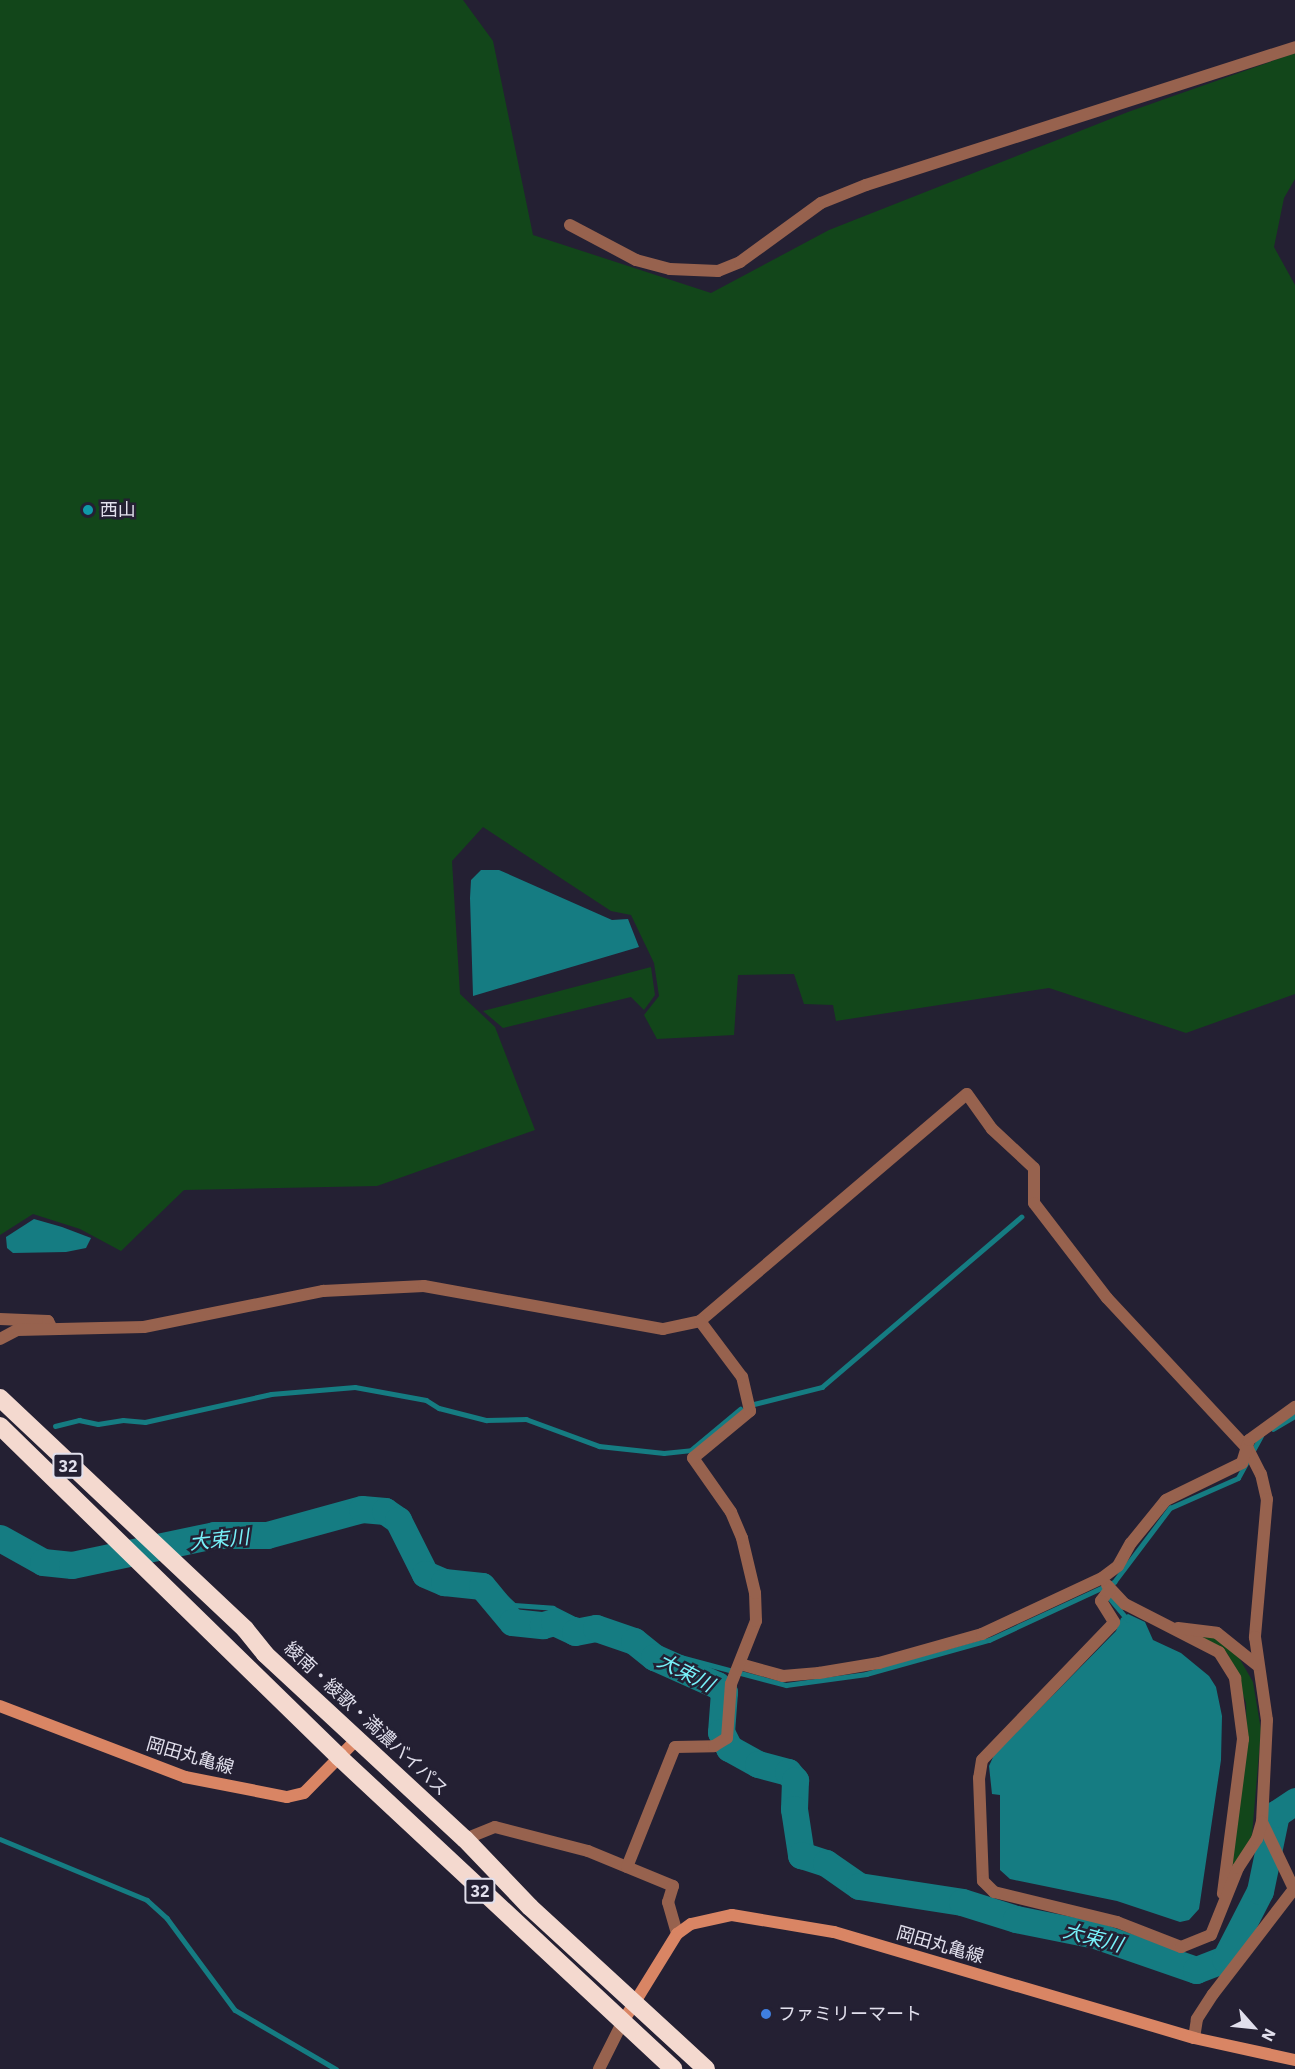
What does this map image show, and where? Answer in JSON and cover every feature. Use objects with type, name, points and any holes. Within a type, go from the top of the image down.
[{"type":"highway","name":"綾南・綾歌・満濃バイパス","points":[[0,1398],[356,1740],[465,1839],[530,1907],[706,2069]]},
{"type":"highway","name":"32","points":[[0,1426],[147,1573],[339,1757],[673,2069]]},
{"type":"main road","name":"岡田丸亀線","points":[[0,1706],[167,1771],[277,1796],[304,1793],[356,1740]]},
{"type":"main road","name":"岡田丸亀線","points":[[676,1934],[691,1924],[732,1915],[834,1932],[1194,2038],[1295,2060]]},
{"type":"main road","points":[[622,2023],[676,1934]]},
{"type":"street","points":[[570,225],[636,260],[670,269],[718,271],[740,262],[795,218],[821,202],[866,185],[1295,48]]},
{"type":"street","points":[[0,1339],[17,1330],[122,1330],[280,1296],[424,1286],[663,1329],[700,1322],[967,1094],[992,1129],[1034,1168],[1034,1203],[1107,1298],[1250,1453]]},
{"type":"street","points":[[0,1319],[48,1321],[52,1329]]},
{"type":"street","points":[[627,1868],[675,1747],[724,1741],[730,1684],[756,1621],[755,1593],[731,1512],[693,1458],[750,1411],[742,1377],[700,1322]]},
{"type":"street","points":[[1250,1453],[1242,1463],[1166,1500],[1131,1543],[1106,1587],[1101,1601],[1114,1622],[1112,1625],[982,1760],[979,1778],[983,1881],[994,1892],[1117,1922],[1181,1947],[1210,1935],[1225,1898],[1264,1825],[1267,1720],[1257,1665],[1256,1622],[1267,1499],[1250,1453],[1249,1440],[1258,1430],[1295,1407]]},
{"type":"street","points":[[737,1669],[783,1676],[879,1663],[982,1634],[1106,1587]]},
{"type":"street","points":[[1106,1587],[1125,1604],[1218,1653],[1235,1678],[1240,1696],[1244,1739],[1222,1893],[1225,1898]]},
{"type":"street","points":[[1172,1628],[1208,1629],[1240,1648],[1257,1665]]},
{"type":"street","points":[[1194,2038],[1197,2019],[1213,1994],[1294,1889],[1277,1847],[1264,1825]]},
{"type":"street","points":[[465,1839],[495,1827],[588,1851],[673,1886],[668,1902],[676,1934]]},
{"type":"street","points":[[599,2069],[622,2023]]},
{"type":"shaded area","points":[[0,0],[463,0],[493,41],[533,235],[711,293],[829,230],[1128,112],[1295,53],[1295,179],[1284,198],[1274,247],[1295,285],[1295,994],[1186,1033],[1049,988],[836,1021],[833,1005],[804,1004],[794,974],[738,975],[734,1035],[657,1039],[644,1015],[659,996],[654,963],[631,915],[611,911],[483,827],[452,861],[460,994],[495,1027],[535,1130],[377,1186],[184,1190],[121,1251],[80,1229],[33,1214],[0,1235]]},
{"type":"shaded area","points":[[481,870],[499,870],[612,920],[628,919],[639,947],[473,996],[471,880]]},
{"type":"shaded area","points":[[651,967],[655,995],[644,1010],[631,997],[503,1028],[483,1011]]},
{"type":"shaded area","points":[[34,1219],[91,1238],[86,1248],[66,1252],[13,1253],[7,1248],[6,1237]]},
{"type":"shaded area","points":[[1128,1614],[1145,1622],[1153,1640],[1181,1653],[1209,1676],[1216,1687],[1222,1716],[1221,1760],[1199,1909],[1189,1920],[1180,1922],[1117,1901],[1010,1879],[1000,1870],[1000,1795],[992,1794],[989,1766],[994,1755],[1116,1631],[1121,1618]]},
{"type":"shaded area","points":[[1189,1632],[1207,1633],[1234,1649],[1253,1682],[1261,1730],[1252,1835],[1227,1882],[1247,1752],[1246,1703],[1228,1654]]},
{"type":"waterway","points":[[754,1404],[822,1387],[1021,1217]]},
{"type":"waterway","points":[[55,1426],[79,1420],[98,1424],[123,1420],[145,1422],[271,1394],[355,1387],[426,1400],[439,1408],[486,1420],[526,1419],[599,1446],[664,1453],[691,1450],[740,1409]]},
{"type":"waterway","points":[[1273,1429],[1295,1416]]},
{"type":"waterway","points":[[472,1585],[481,1581],[491,1584],[514,1605],[553,1608],[575,1619],[636,1635],[673,1655],[786,1685],[866,1674],[989,1640],[1114,1582],[1170,1508],[1238,1478],[1261,1436]]},
{"type":"waterway","name":"大束川","points":[[0,1538],[43,1562],[72,1565],[214,1535],[267,1535],[362,1509],[385,1511],[398,1520],[425,1574],[444,1582],[482,1586],[512,1622],[543,1625],[554,1622],[575,1632],[596,1628],[634,1641],[654,1657],[717,1685],[724,1692],[721,1732],[729,1748],[758,1764],[788,1772],[795,1780],[794,1809],[801,1855],[826,1863],[859,1886],[962,1902],[1016,1919],[1095,1935],[1196,1970],[1225,1959],[1260,1891],[1276,1814],[1295,1801]]},
{"type":"waterway","points":[[1108,1596],[1128,1620]]},
{"type":"waterway","points":[[0,1839],[147,1900],[167,1918],[235,2010],[336,2069]]},
{"type":"place","name":"西山","points":[[88,510]]},
{"type":"place","name":"ファミリーマート","points":[[766,2014]]}]
